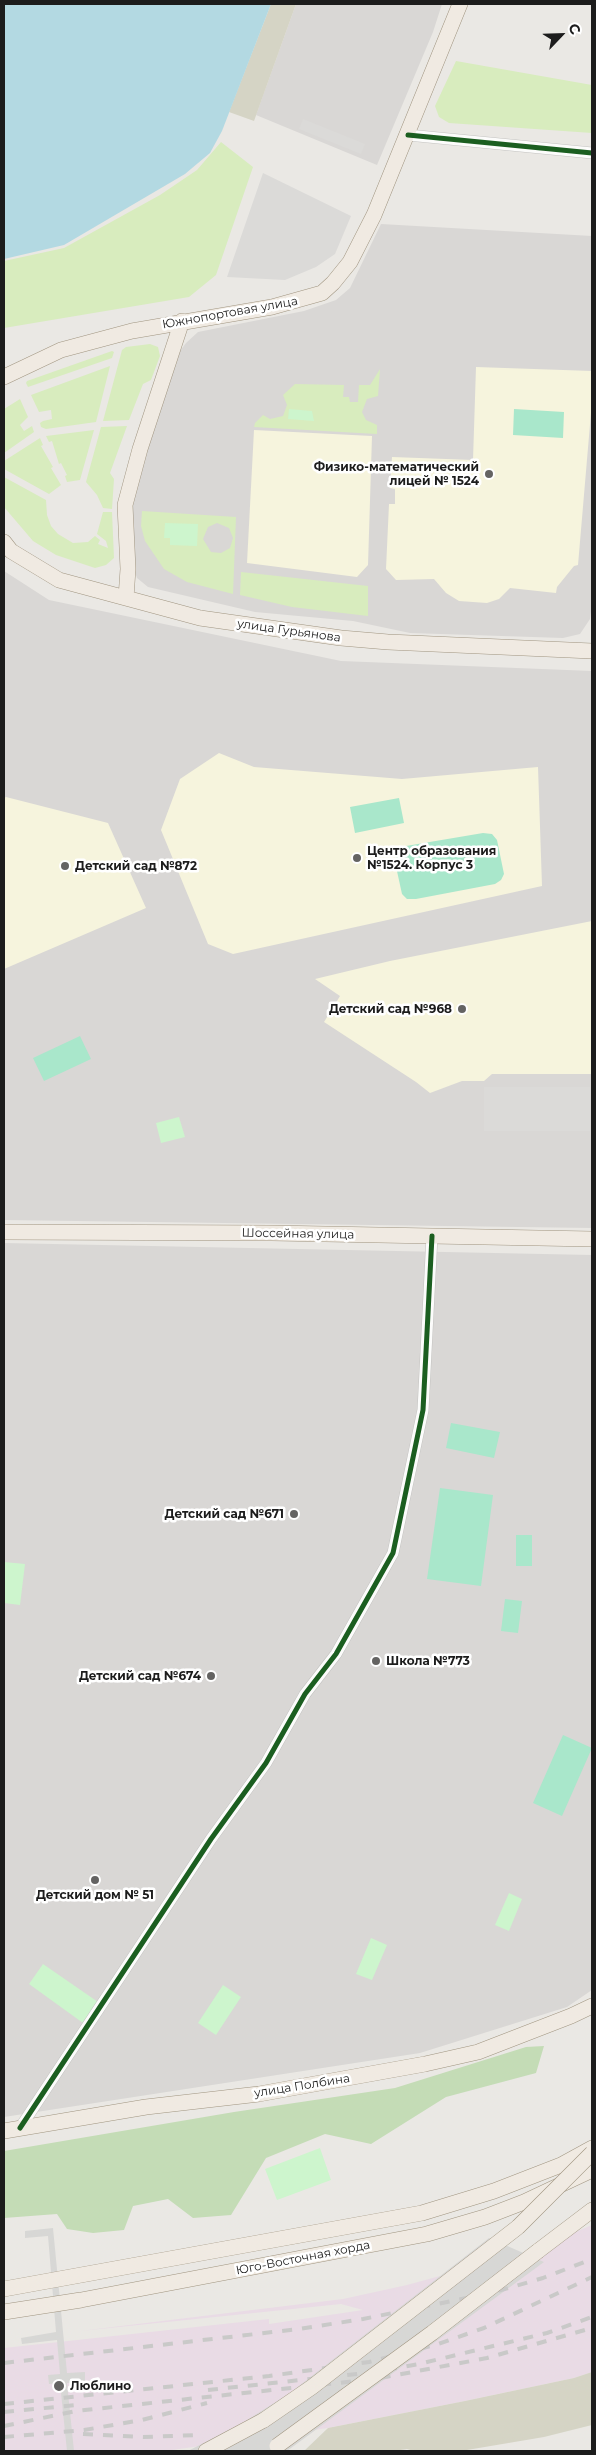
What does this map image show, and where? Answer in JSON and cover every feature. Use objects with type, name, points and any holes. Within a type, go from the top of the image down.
[{"type":"main road","name":"Южнопортовая улица","points":[[4,377],[61,350],[132,331],[272,307],[322,293],[350,262],[374,215],[460,4]]},
{"type":"main road","points":[[126,598],[128,569],[124,505],[140,449],[182,321]]},
{"type":"main road","name":"улица Гурьянова","points":[[4,542],[12,551],[59,580],[200,618],[341,638],[406,643],[592,651]]},
{"type":"main road","name":"Шоссейная улица","points":[[4,1232],[592,1239]]},
{"type":"main road","name":"улица Полбина","points":[[4,2131],[146,2107],[258,2094],[425,2064],[478,2052],[592,2006]]},
{"type":"main road","name":"Юго-Восточная хорда","points":[[4,2289],[422,2213],[494,2192],[561,2165],[592,2148]]},
{"type":"main road","points":[[206,2451],[264,2420],[320,2382],[518,2227],[592,2153]]},
{"type":"main road","name":"Юго-Восточная хорда","points":[[4,2312],[80,2300],[427,2234],[516,2205],[569,2183],[592,2170]]},
{"type":"main road","points":[[270,2451],[432,2333],[592,2210]]},
{"type":"street","points":[[408,134],[592,152]]},
{"type":"street","points":[[20,2128],[211,1839],[266,1763],[305,1694],[336,1654],[393,1553],[423,1410],[432,1236]]},
{"type":"shaded area","points":[[271,4],[296,4],[254,121],[229,112]]},
{"type":"shaded area","points":[[296,4],[442,4],[433,32],[377,165],[256,115]]},
{"type":"shaded area","points":[[303,119],[365,144],[361,154],[299,129]]},
{"type":"shaded area","points":[[263,173],[351,216],[335,254],[316,267],[285,280],[227,277]]},
{"type":"shaded area","points":[[381,224],[592,236],[592,604],[590,619],[580,634],[563,638],[410,633],[353,621],[255,612],[148,587],[137,578],[134,569],[129,515],[135,488],[180,351],[198,332],[304,311],[336,300],[350,288]]},
{"type":"shaded area","name":"Физико-математический лицей № 1524","points":[[476,367],[592,371],[592,401],[578,565],[574,566],[557,587],[556,593],[510,588],[499,599],[487,603],[459,601],[446,593],[434,579],[396,580],[386,569],[389,504],[395,504],[395,489],[390,488],[392,457],[473,460]]},
{"type":"shaded area","points":[[254,430],[372,436],[368,565],[357,577],[247,563]]},
{"type":"shaded area","points":[[4,571],[49,600],[341,661],[592,671],[592,1228],[4,1220]]},
{"type":"shaded area","name":"Центр образования №1524. Корпус 3","points":[[219,753],[254,767],[402,779],[538,767],[542,886],[233,954],[208,944],[161,830],[180,779]]},
{"type":"shaded area","name":"Детский сад №872","points":[[4,798],[108,823],[146,908],[4,969]]},
{"type":"shaded area","name":"Детский сад №968","points":[[592,921],[592,1074],[492,1074],[484,1081],[462,1081],[430,1093],[324,1022],[340,996],[315,979],[390,961]]},
{"type":"shaded area","points":[[484,1087],[590,1087],[590,1131],[484,1131]]},
{"type":"shaded area","points":[[4,1243],[592,1255],[592,1990],[567,2007],[420,2053],[4,2117]]},
{"type":"shaded area","points":[[592,2225],[592,2372],[574,2378],[328,2428],[165,2451],[4,2451],[4,2348],[269,2319],[269,2324],[363,2310],[341,2304],[80,2331],[343,2299],[407,2285],[528,2252]]},
{"type":"shaded area","points":[[592,2372],[592,2425],[544,2437],[461,2451],[414,2451],[407,2449],[394,2451],[304,2451],[328,2428],[574,2378]]},
{"type":"green space","points":[[456,61],[592,85],[592,133],[449,123],[439,117],[435,106]]},
{"type":"green space","points":[[221,142],[253,167],[216,275],[189,297],[4,328],[4,261],[64,248],[160,195],[197,170]]},
{"type":"green space","points":[[150,344],[158,347],[160,356],[151,380],[143,384],[129,420],[103,421],[122,350],[126,347]]},
{"type":"green space","points":[[112,351],[114,352],[112,358],[28,387],[26,383],[27,381]]},
{"type":"green space","points":[[110,366],[96,422],[46,429],[41,427],[40,423],[52,419],[51,410],[39,412],[31,395]]},
{"type":"green space","points":[[380,369],[378,396],[367,399],[362,412],[366,420],[377,425],[377,434],[254,427],[255,423],[263,415],[270,419],[283,416],[287,405],[283,395],[295,384],[344,385],[343,397],[349,397],[350,402],[358,402],[359,385],[370,385]]},
{"type":"green space","points":[[20,399],[28,417],[20,425],[24,431],[32,426],[34,432],[4,453],[4,409]]},
{"type":"green space","points":[[289,409],[312,411],[314,421],[288,419]]},
{"type":"green space","points":[[514,409],[564,412],[563,438],[513,435]]},
{"type":"green space","points":[[127,426],[110,473],[114,479],[112,509],[103,508],[97,495],[86,482],[101,427]]},
{"type":"green space","points":[[94,430],[80,480],[67,482],[65,476],[67,475],[61,463],[59,464],[52,441],[49,442],[46,436]]},
{"type":"green space","points":[[40,438],[43,445],[41,446],[61,485],[49,494],[4,469],[4,461]]},
{"type":"green space","points":[[4,477],[46,500],[47,515],[51,526],[58,534],[73,543],[88,542],[95,536],[100,540],[98,544],[108,548],[106,541],[97,534],[103,512],[112,512],[114,558],[106,565],[95,568],[56,555],[33,541],[4,507]]},
{"type":"green space","points":[[142,511],[236,517],[233,594],[187,582],[164,569],[145,541],[141,526]],"holes":[[[217,523],[229,528],[233,538],[230,548],[221,553],[211,552],[203,539],[208,527]]]},
{"type":"green space","points":[[165,523],[198,524],[197,546],[170,545],[170,538],[164,538]]},
{"type":"green space","points":[[241,572],[368,586],[368,616],[292,607],[240,595]]},
{"type":"green space","points":[[399,798],[404,823],[355,833],[350,807]]},
{"type":"green space","points":[[483,833],[492,834],[497,840],[504,874],[501,880],[495,884],[416,899],[407,899],[402,894],[395,862],[397,852],[406,846]]},
{"type":"green space","points":[[80,1036],[91,1059],[44,1081],[33,1058]]},
{"type":"green space","points":[[179,1117],[185,1137],[161,1143],[156,1123]]},
{"type":"green space","points":[[451,1423],[500,1432],[494,1458],[446,1448]]},
{"type":"green space","points":[[440,1488],[493,1495],[481,1586],[427,1579]]},
{"type":"green space","points":[[516,1535],[532,1535],[532,1566],[516,1566]]},
{"type":"green space","points":[[4,1562],[25,1564],[20,1605],[4,1603]]},
{"type":"green space","points":[[505,1599],[522,1601],[518,1633],[501,1631]]},
{"type":"green space","points":[[563,1735],[592,1748],[562,1816],[533,1803]]},
{"type":"green space","points":[[509,1893],[522,1899],[509,1931],[495,1925]]},
{"type":"green space","points":[[371,1938],[387,1945],[372,1980],[356,1974]]},
{"type":"green space","points":[[43,1964],[98,2002],[83,2023],[29,1984]]},
{"type":"green space","points":[[223,1985],[241,1997],[216,2035],[198,2023]]},
{"type":"green space","points":[[544,2046],[536,2073],[446,2097],[371,2144],[325,2134],[266,2158],[231,2215],[193,2218],[168,2199],[133,2206],[124,2230],[93,2233],[67,2229],[57,2214],[4,2218],[4,2151],[234,2112],[395,2088],[526,2047]]},
{"type":"green space","points":[[320,2148],[331,2180],[277,2200],[265,2169]]},
{"type":"water","points":[[4,4],[271,4],[222,131],[210,153],[185,174],[64,245],[4,259]]},
{"type":"pier","points":[[53,2228],[67,2373],[85,2372],[85,2381],[67,2383],[74,2451],[67,2451],[60,2383],[49,2384],[48,2375],[60,2374],[57,2340],[22,2344],[21,2338],[56,2332],[48,2236],[25,2238],[25,2231]]},
{"type":"pier","points":[[489,2238],[544,2262],[287,2451],[188,2451],[244,2422],[290,2393]]},
{"type":"railway","points":[[4,2363],[299,2329],[363,2319],[491,2293],[543,2278],[592,2259]]},
{"type":"railway","points":[[4,2404],[269,2376],[369,2362],[438,2344],[484,2328],[592,2277]]},
{"type":"railway","points":[[208,2390],[375,2372],[419,2364],[547,2333],[592,2317]]},
{"type":"railway","points":[[4,2426],[76,2411],[375,2379],[487,2358],[592,2328]]},
{"type":"railway","points":[[4,2437],[84,2430],[142,2420],[207,2403]]},
{"type":"railway","points":[[4,2412],[76,2405]]},
{"type":"railway","points":[[83,2434],[143,2437],[199,2435]]},
{"type":"cycle path","points":[[408,135],[592,153]]},
{"type":"cycle path","points":[[20,2128],[211,1839],[266,1763],[305,1694],[336,1654],[393,1553],[423,1410],[432,1236]]},
{"type":"place","name":"Физико-математический лицей № 1524","points":[[489,474]]},
{"type":"place","name":"Центр образования №1524. Корпус 3","points":[[357,858]]},
{"type":"place","name":"Детский сад №872","points":[[65,866]]},
{"type":"place","name":"Детский сад №968","points":[[462,1009]]},
{"type":"place","name":"Детский сад №671","points":[[294,1514]]},
{"type":"place","name":"Школа №773","points":[[376,1661]]},
{"type":"place","name":"Детский сад №674","points":[[211,1676]]},
{"type":"place","name":"Детский дом № 51","points":[[95,1880]]},
{"type":"place","name":"Люблино","points":[[59,2386]]}]
